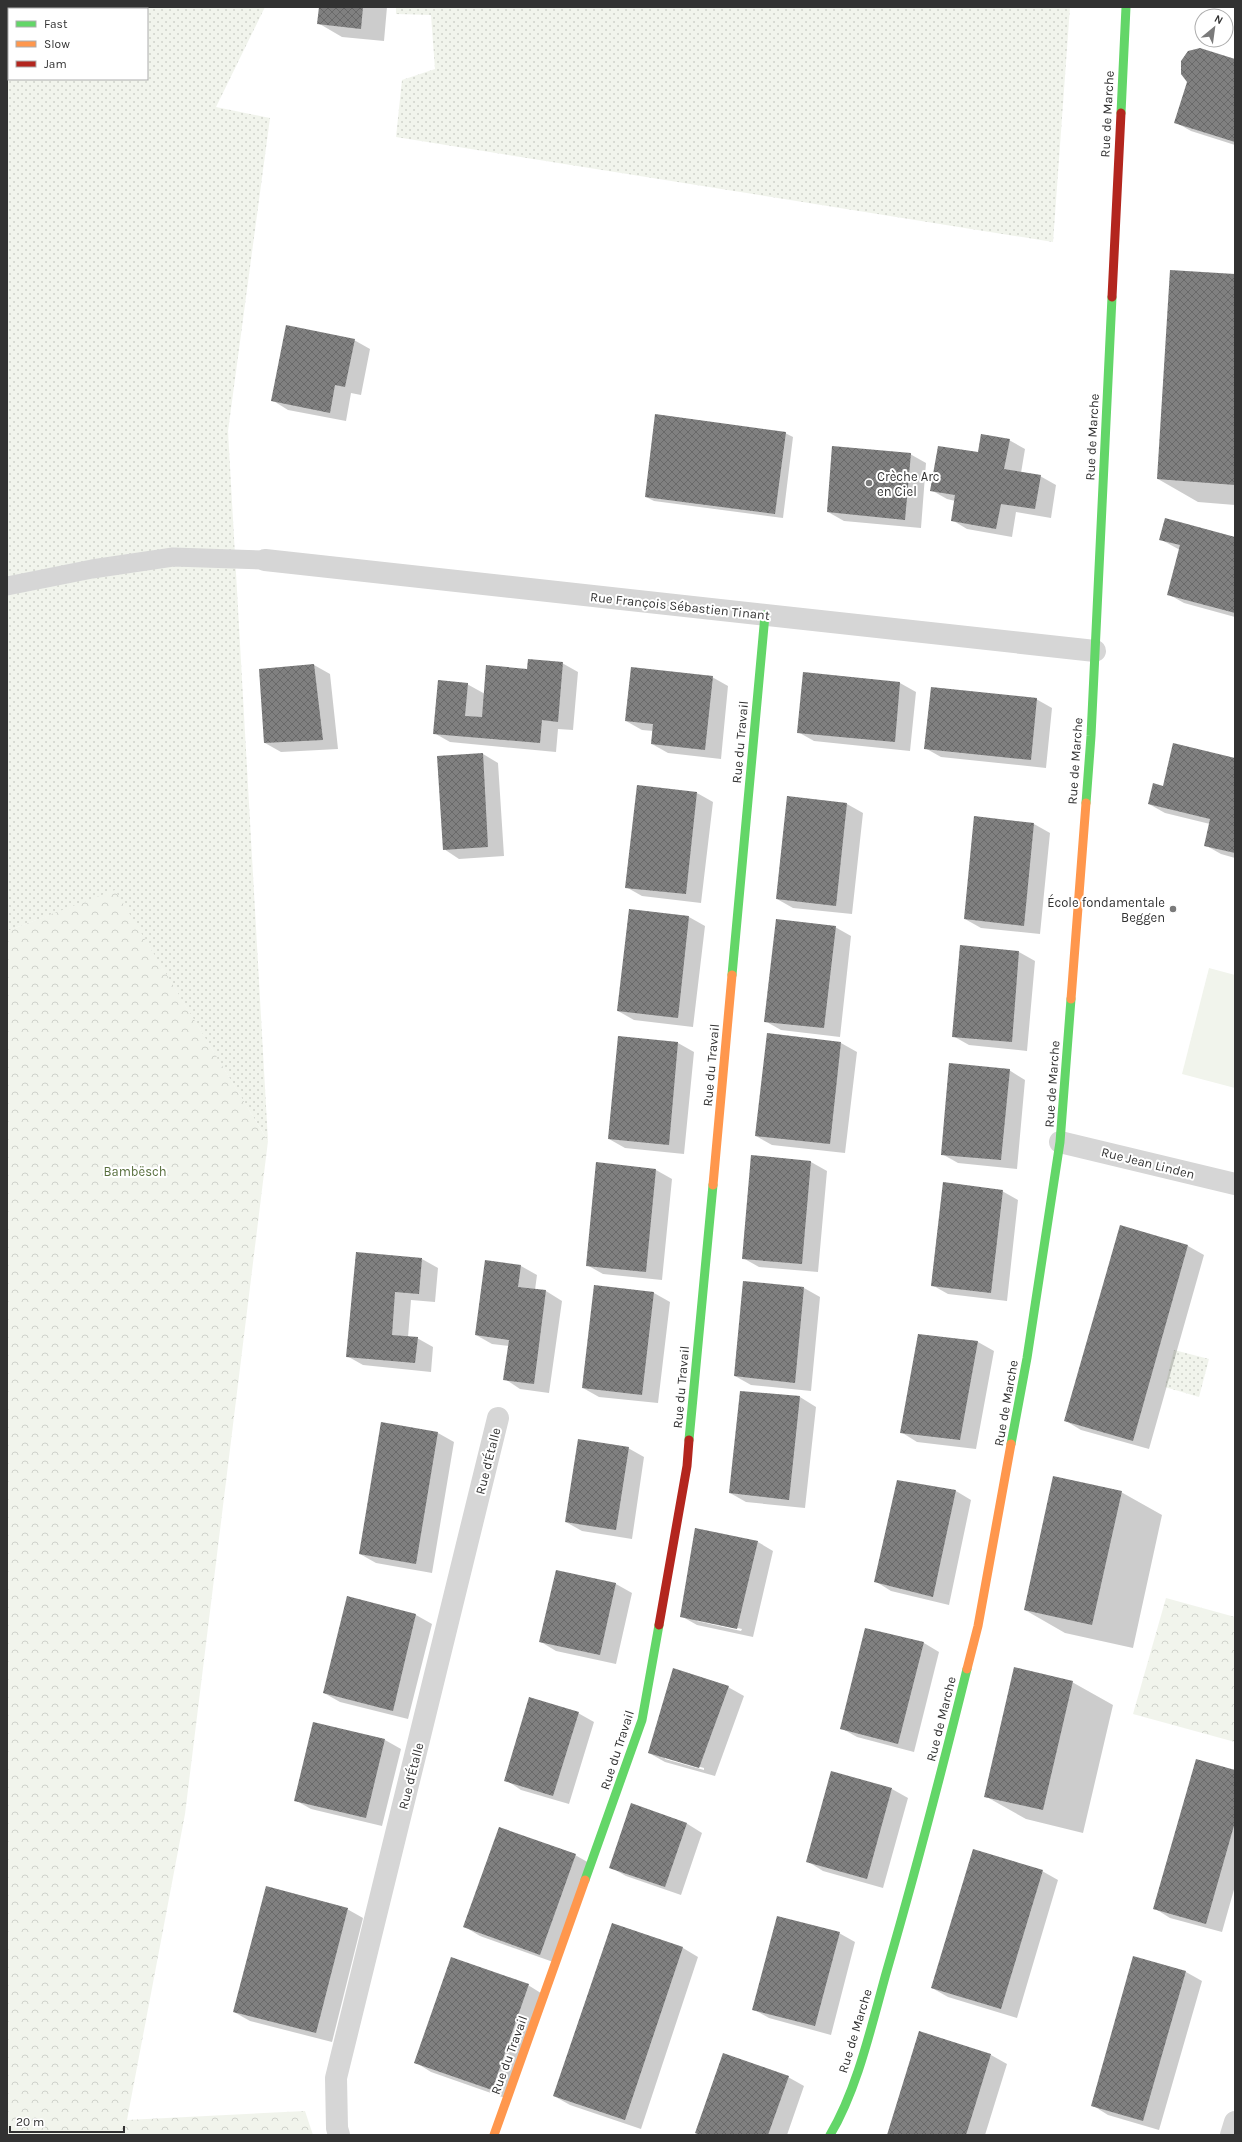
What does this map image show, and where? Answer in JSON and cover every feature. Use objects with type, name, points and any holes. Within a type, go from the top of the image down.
[{"type":"street","name":"Rue de Marche","points":[[830,2135],[840,2118],[867,2042],[924,1841],[978,1626],[1027,1358],[1060,1142],[1091,736],[1126,7]]},
{"type":"street","name":"Rue François Sébastien Tinant","points":[[265,560],[1095,651]]},
{"type":"street","name":"Rue du Travail","points":[[494,2135],[643,1712],[687,1466],[765,615]]},
{"type":"street","name":"Rue Jean Linden","points":[[1060,1142],[1235,1184]]},
{"type":"street","name":"Rue d'Étalle","points":[[339,2135],[336,2128],[336,2078],[498,1418]]},
{"type":"street","points":[[1231,2135],[1235,2122]]},
{"type":"lane","points":[[7,586],[92,568],[173,557],[265,560]]},
{"type":"green space","points":[[7,7],[265,7],[216,107],[270,118],[228,431],[268,1141],[115,891],[7,931]]},
{"type":"green space","points":[[396,7],[1070,7],[1053,242],[396,137],[402,80],[435,69],[431,15],[396,14]]},
{"type":"green space","name":"Bambësch","points":[[115,890],[268,1141],[185,1814],[127,2120],[305,2111],[313,2135],[7,2135],[7,931]]},
{"type":"green space","points":[[1209,968],[1235,975],[1235,1088],[1182,1074]]},
{"type":"green space","points":[[1174,1350],[1209,1359],[1199,1397],[1165,1387]]},
{"type":"green space","points":[[1166,1598],[1235,1617],[1235,1742],[1133,1714]]},
{"type":"building","points":[[319,7],[363,7],[361,29],[317,24]]},
{"type":"building","points":[[1200,48],[1235,59],[1235,142],[1174,123],[1187,82],[1181,74],[1181,61],[1188,51]]},
{"type":"building","points":[[1170,270],[1235,274],[1235,485],[1157,479]]},
{"type":"building","points":[[286,325],[355,339],[345,387],[335,385],[330,413],[271,401]]},
{"type":"building","points":[[655,414],[786,432],[775,514],[645,497]]},
{"type":"building","points":[[981,434],[1010,439],[1004,469],[1041,475],[1035,509],[1001,504],[996,529],[951,521],[955,495],[930,491],[938,446],[978,452]]},
{"type":"building","name":"Crèche Arc en Ciel","points":[[832,446],[911,453],[905,520],[827,512]]},
{"type":"building","points":[[1165,518],[1235,537],[1235,613],[1167,595],[1180,545],[1159,540]]},
{"type":"building","points":[[528,659],[563,662],[558,722],[542,720],[540,743],[433,734],[438,680],[468,683],[465,716],[482,717],[486,665],[527,669]]},
{"type":"building","points":[[314,664],[323,740],[264,743],[259,669]]},
{"type":"building","points":[[631,667],[713,676],[705,750],[651,744],[653,724],[625,721]]},
{"type":"building","points":[[803,672],[900,682],[895,742],[797,733]]},
{"type":"building","points":[[931,687],[1037,698],[1031,760],[924,749]]},
{"type":"building","points":[[1173,743],[1235,758],[1235,853],[1204,846],[1210,819],[1148,804],[1153,783],[1163,786]]},
{"type":"building","points":[[483,753],[488,847],[443,850],[437,756]]},
{"type":"building","points":[[637,785],[697,792],[686,894],[625,888]]},
{"type":"building","points":[[787,796],[847,803],[836,906],[776,899]]},
{"type":"building","points":[[974,816],[1034,823],[1024,926],[964,919]]},
{"type":"building","points":[[629,909],[689,916],[678,1018],[617,1011]]},
{"type":"building","points":[[776,919],[836,926],[824,1028],[764,1022]]},
{"type":"building","points":[[960,945],[1019,951],[1012,1042],[952,1037]]},
{"type":"building","points":[[767,1033],[841,1042],[830,1144],[755,1136]]},
{"type":"building","points":[[618,1036],[678,1042],[669,1145],[608,1139]]},
{"type":"building","points":[[949,1063],[1010,1069],[1001,1160],[941,1155]]},
{"type":"building","points":[[751,1155],[811,1161],[802,1264],[742,1259]]},
{"type":"building","points":[[596,1162],[656,1169],[646,1272],[586,1266]]},
{"type":"building","points":[[943,1182],[1003,1190],[991,1293],[931,1286]]},
{"type":"building","points":[[1120,1225],[1188,1245],[1133,1441],[1064,1421]]},
{"type":"building","points":[[356,1252],[422,1258],[419,1294],[395,1292],[392,1335],[418,1337],[415,1363],[346,1357]]},
{"type":"building","points":[[485,1260],[521,1265],[518,1287],[546,1290],[534,1384],[503,1380],[509,1340],[475,1335]]},
{"type":"building","points":[[743,1281],[804,1287],[795,1383],[734,1376]]},
{"type":"building","points":[[594,1285],[654,1292],[642,1395],[582,1388]]},
{"type":"building","points":[[918,1334],[978,1341],[960,1440],[900,1433]]},
{"type":"building","points":[[740,1391],[800,1396],[789,1500],[729,1493]]},
{"type":"building","points":[[381,1422],[438,1432],[416,1564],[359,1554]]},
{"type":"building","points":[[578,1439],[629,1447],[616,1530],[565,1522]]},
{"type":"building","points":[[1053,1476],[1122,1491],[1092,1625],[1024,1610]]},
{"type":"building","points":[[897,1480],[956,1490],[933,1597],[874,1582]]},
{"type":"building","points":[[695,1528],[758,1541],[737,1629],[680,1617]]},
{"type":"building","points":[[556,1570],[616,1583],[600,1655],[539,1642]]},
{"type":"building","points":[[347,1596],[416,1614],[393,1711],[323,1693]]},
{"type":"building","points":[[865,1628],[924,1642],[898,1744],[840,1729]]},
{"type":"building","points":[[1014,1667],[1073,1681],[1043,1810],[984,1797]]},
{"type":"building","points":[[673,1668],[729,1686],[699,1768],[648,1753]]},
{"type":"building","points":[[529,1697],[579,1712],[553,1796],[504,1781]]},
{"type":"building","points":[[313,1722],[385,1739],[366,1818],[294,1801]]},
{"type":"building","points":[[1196,1759],[1235,1770],[1235,1822],[1206,1924],[1153,1909]]},
{"type":"building","points":[[831,1771],[892,1788],[867,1879],[806,1862]]},
{"type":"building","points":[[631,1803],[687,1823],[665,1887],[609,1868]]},
{"type":"building","points":[[499,1827],[576,1854],[540,1955],[463,1927]]},
{"type":"building","points":[[973,1849],[1043,1870],[1001,2009],[931,1988]]},
{"type":"building","points":[[266,1886],[348,1908],[316,2033],[233,2012]]},
{"type":"building","points":[[777,1916],[840,1932],[815,2026],[752,2010]]},
{"type":"building","points":[[612,1923],[683,1947],[625,2120],[553,2096]]},
{"type":"building","points":[[1133,1956],[1186,1971],[1143,2121],[1091,2106]]},
{"type":"building","points":[[451,1957],[529,1984],[492,2090],[414,2063]]},
{"type":"building","points":[[919,2031],[991,2054],[966,2135],[887,2135]]},
{"type":"building","points":[[723,2053],[789,2076],[768,2135],[700,2135],[695,2133]]},
{"type":"traffic: fast","points":[[1121,113],[1126,7]]},
{"type":"traffic: fast","points":[[1086,803],[1091,736],[1112,297]]},
{"type":"traffic: fast","points":[[732,975],[765,615]]},
{"type":"traffic: fast","points":[[1011,1444],[1027,1358],[1060,1142],[1071,999]]},
{"type":"traffic: fast","points":[[689,1440],[713,1185]]},
{"type":"traffic: fast","points":[[585,1880],[642,1720],[659,1625]]},
{"type":"traffic: fast","points":[[830,2135],[849,2097],[870,2033],[948,1745],[967,1669]]},
{"type":"traffic: slow","points":[[1071,999],[1086,803]]},
{"type":"traffic: slow","points":[[713,1185],[732,975]]},
{"type":"traffic: slow","points":[[967,1669],[978,1626],[1011,1444]]},
{"type":"traffic: slow","points":[[494,2135],[585,1880]]},
{"type":"traffic: jam","points":[[1112,297],[1121,113]]},
{"type":"traffic: jam","points":[[659,1625],[687,1466],[689,1440]]},
{"type":"place","name":"Crèche Arc en Ciel","points":[[869,483]]},
{"type":"place","name":"École fondamentale Beggen","points":[[1173,909]]}]
